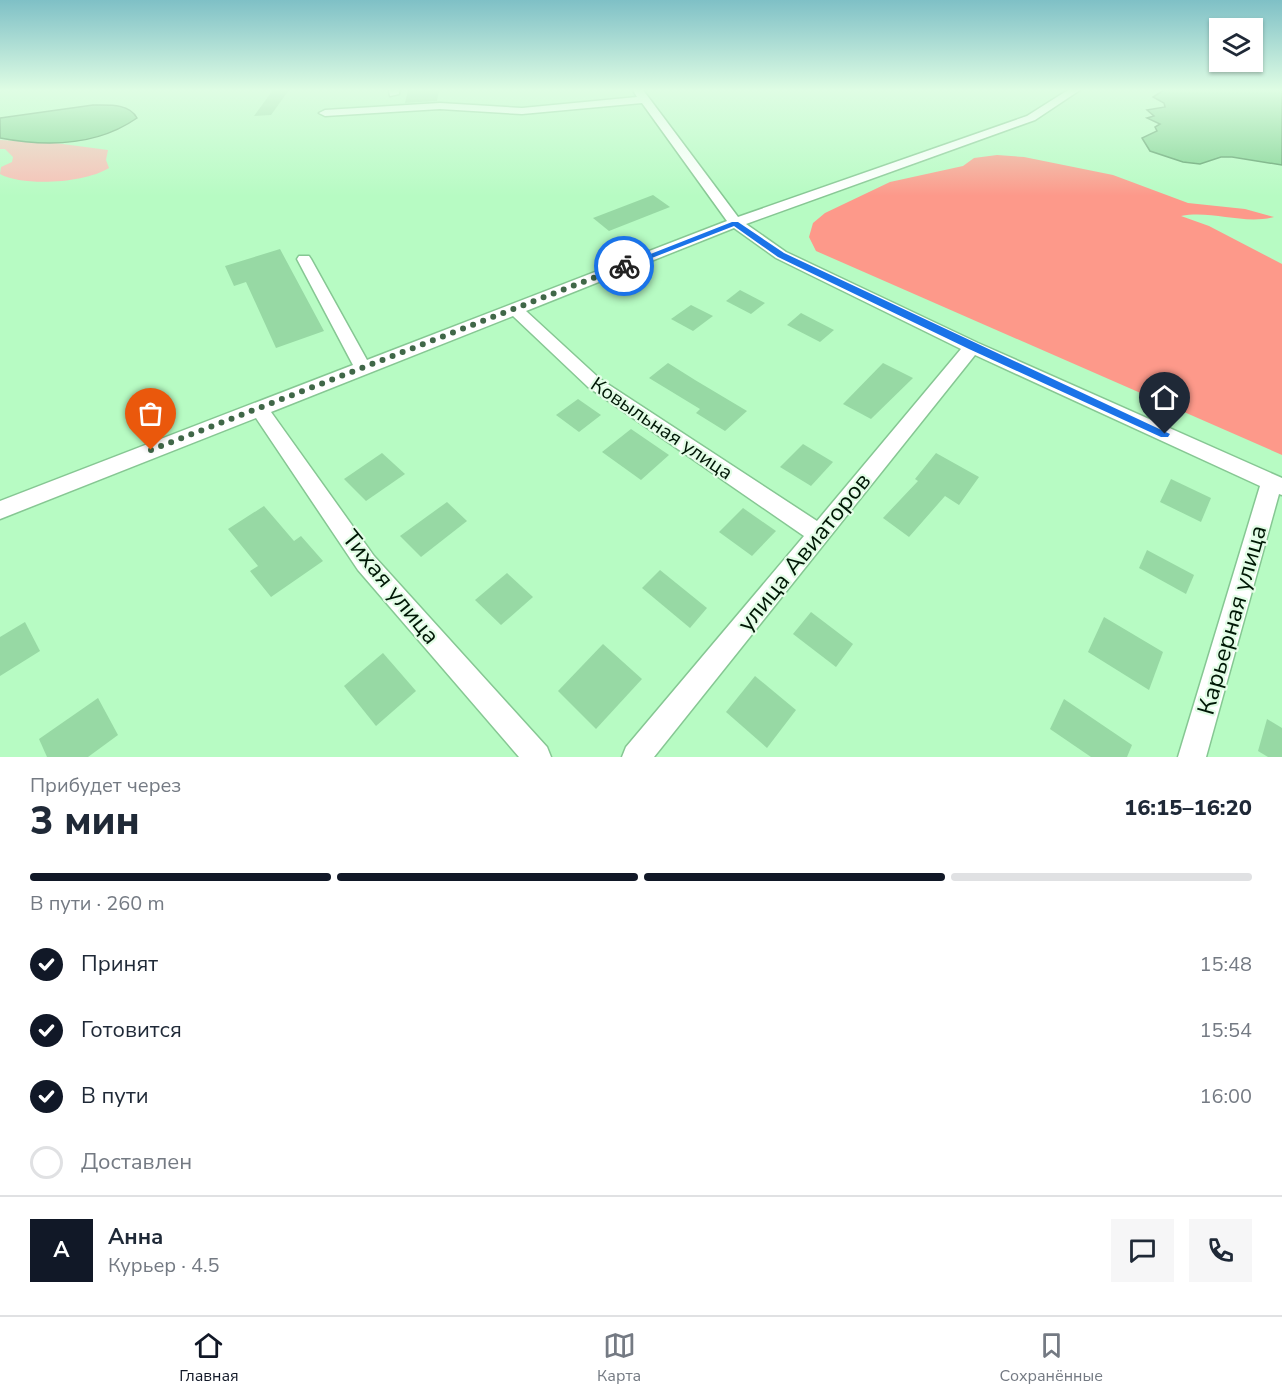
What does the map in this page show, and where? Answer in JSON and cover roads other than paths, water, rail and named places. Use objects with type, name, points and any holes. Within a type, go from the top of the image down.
[{"type":"street","points":[[665,125],[735,223],[781,255],[972,347],[1277,484]]},
{"type":"street","points":[[0,510],[258,407],[735,223],[1010,125]]},
{"type":"street","points":[[304,260],[363,368]]},
{"type":"street","name":"Ковыльная улица","points":[[514,308],[594,383],[819,534]]},
{"type":"street","name":"улица Авиаторов","points":[[636,757],[972,347]]},
{"type":"street","name":"Тихая улица","points":[[258,407],[366,563],[537,757]]},
{"type":"street","name":"Карьерная улица","points":[[1192,757],[1277,484]]}]
